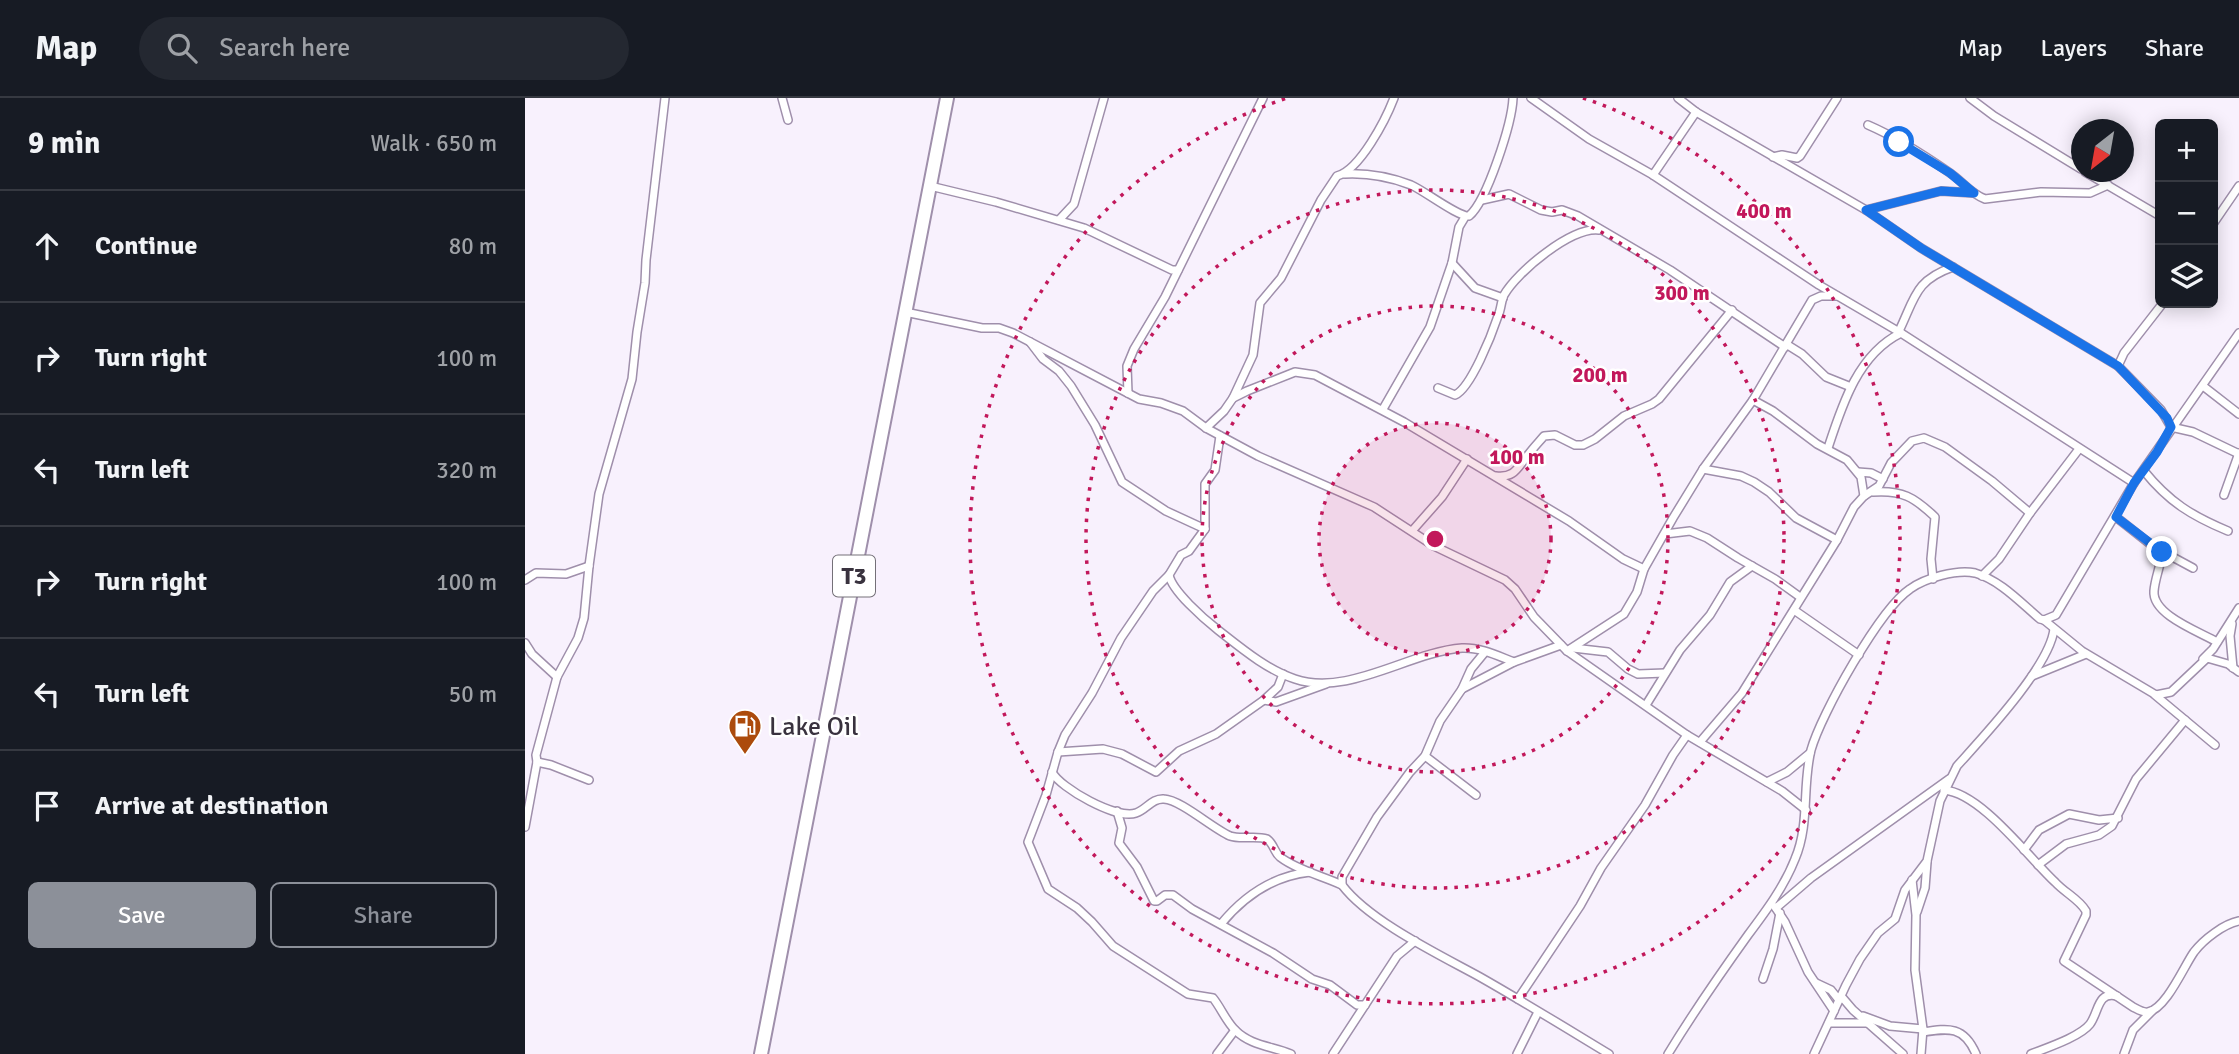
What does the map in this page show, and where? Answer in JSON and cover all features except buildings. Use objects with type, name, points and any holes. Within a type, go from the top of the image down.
[{"type":"highway","name":"T3","points":[[761,1054],[947,98]]},
{"type":"street","points":[[525,827],[537,758],[557,677],[583,625],[599,494],[632,379],[666,98]]},
{"type":"street","points":[[782,98],[788,120]]},
{"type":"street","points":[[1059,220],[1074,204],[1104,98]]},
{"type":"street","points":[[1128,393],[1127,366],[1134,349],[1151,323],[1263,98]]},
{"type":"street","points":[[1345,174],[1378,131],[1394,98]]},
{"type":"street","points":[[1383,409],[1430,327],[1451,263],[1459,227],[1482,200],[1510,125],[1513,98]]},
{"type":"street","points":[[1531,98],[1589,139],[1653,175],[1837,296],[1900,332],[2134,483]]},
{"type":"street","points":[[1678,98],[1696,112],[1866,210],[1953,267],[2118,366],[2161,410],[2171,427],[2193,432],[2239,453],[2224,495]]},
{"type":"street","points":[[1970,98],[1994,116],[2071,163]]},
{"type":"street","points":[[1773,157],[1782,155],[1792,159],[1800,156],[1833,99]]},
{"type":"street","points":[[1653,175],[1696,112]]},
{"type":"street","points":[[1868,125],[1950,173],[1985,200],[2041,192],[2090,193],[2108,185]]},
{"type":"street","points":[[1206,428],[1233,398],[1253,355],[1260,303],[1281,278],[1337,176],[1371,175],[1408,184],[1465,217]]},
{"type":"street","points":[[2103,182],[2155,213]]},
{"type":"street","points":[[930,186],[1095,232],[1171,270],[1178,270]]},
{"type":"street","points":[[2218,217],[2239,186]]},
{"type":"street","points":[[1866,210],[1941,191],[1974,193]]},
{"type":"street","points":[[1482,200],[1509,194],[1541,210],[1570,212],[1671,270],[1802,354],[1826,377],[1851,387]]},
{"type":"street","points":[[1438,387],[1455,395],[1467,384],[1496,322],[1503,298],[1524,272],[1565,240],[1587,230],[1602,230]]},
{"type":"street","points":[[1451,263],[1475,288],[1503,298]]},
{"type":"street","points":[[1828,448],[1851,387],[1881,345],[1900,332],[1921,285],[1931,276],[1953,267]]},
{"type":"street","points":[[1462,689],[1514,662],[1567,648],[1624,614],[1637,592],[1644,569],[1703,469],[1753,400],[1812,300],[1821,296],[1837,296]]},
{"type":"street","points":[[2118,366],[2159,308]]},
{"type":"street","points":[[1495,476],[1505,477],[1517,472],[1544,436],[1555,435],[1575,445],[1583,445],[1624,416],[1652,404],[1732,310]]},
{"type":"street","points":[[905,312],[982,328],[999,328],[1077,364],[1139,399],[1183,411],[1206,428],[1258,456],[1374,507],[1445,551],[1505,580],[1515,589],[1543,628],[1567,648],[1687,735],[1749,774],[1767,782],[1806,810]]},
{"type":"street","points":[[2044,620],[2060,611],[2134,483],[2239,333]]},
{"type":"street","points":[[1028,341],[1071,386],[1095,425],[1122,482],[1166,511],[1205,528]]},
{"type":"street","points":[[1233,398],[1289,374],[1307,373],[1383,409],[1578,527],[1610,551],[1644,569]]},
{"type":"street","points":[[2203,386],[2239,414]]},
{"type":"street","points":[[1753,400],[1847,460],[1863,482],[1864,496]]},
{"type":"street","points":[[1220,436],[1215,470],[1205,484],[1205,528],[1189,551],[1181,555],[1169,575],[1153,591],[1121,638],[1058,752],[1042,806],[1028,837],[1043,881],[1052,893],[1077,908],[1113,946],[1188,995],[1213,998],[1235,1030],[1257,1044],[1291,1054]]},
{"type":"street","points":[[1873,492],[1891,463],[1906,446],[1918,438],[1924,438],[1945,447],[1962,459],[2030,513]]},
{"type":"street","points":[[1982,576],[2004,552],[2079,449]]},
{"type":"street","points":[[1412,531],[1442,498],[1467,459]]},
{"type":"street","points":[[1703,469],[1741,476],[1754,482],[1802,522],[1837,540]]},
{"type":"street","points":[[2144,471],[2173,502],[2228,531]]},
{"type":"street","points":[[1858,472],[1871,473],[1883,479]]},
{"type":"street","points":[[1700,742],[1742,694],[1837,540],[1854,507],[1864,496],[1873,492],[1898,491],[1935,517],[1931,559],[1933,579]]},
{"type":"street","points":[[2116,517],[2162,552],[2193,568]]},
{"type":"street","points":[[1665,534],[1685,531],[1697,533],[1800,597]]},
{"type":"street","points":[[2162,552],[2154,591],[2158,606],[2180,623],[2217,642]]},
{"type":"street","points":[[525,580],[533,573],[566,574],[589,566]]},
{"type":"street","points":[[1646,705],[1680,650],[1710,615],[1730,582],[1752,566]]},
{"type":"street","points":[[1763,979],[1773,949],[1776,908],[1804,830],[1811,752],[1819,727],[1859,655],[1897,600],[1917,584],[1965,572],[1982,576],[2011,594],[2086,654],[2154,695],[2215,745]]},
{"type":"street","points":[[1169,575],[1173,586],[1207,621],[1249,653],[1283,674],[1301,681],[1328,683]]},
{"type":"street","points":[[1794,610],[1859,655]]},
{"type":"street","points":[[2154,695],[2163,696],[2171,692],[2217,642],[2237,610]]},
{"type":"street","points":[[2236,670],[2230,636],[2237,610]]},
{"type":"street","points":[[1916,915],[1925,888],[1936,816],[1949,779],[2032,676],[2053,639],[2054,629]]},
{"type":"street","points":[[525,643],[532,654],[557,677]]},
{"type":"street","points":[[1263,700],[1276,702],[1328,683],[1352,679],[1435,653],[1463,648],[1514,662]]},
{"type":"street","points":[[1567,648],[1608,653],[1638,674],[1665,673]]},
{"type":"street","points":[[1342,886],[1342,877],[1377,817],[1425,756],[1440,720],[1462,689],[1471,669],[1485,652]]},
{"type":"street","points":[[2032,676],[2086,654]]},
{"type":"street","points":[[2197,665],[2207,658],[2228,664],[2236,670]]},
{"type":"street","points":[[1058,752],[1098,748],[1122,754],[1156,772],[1179,751],[1216,734],[1263,700],[1278,687],[1283,674]]},
{"type":"street","points":[[2038,865],[2066,844],[2106,832],[2118,818],[2136,779],[2185,720]]},
{"type":"street","points":[[1518,999],[1580,906],[1601,868],[1645,806],[1687,735]]},
{"type":"street","points":[[1767,782],[1787,772],[1811,752]]},
{"type":"street","points":[[1425,756],[1476,795]]},
{"type":"street","points":[[527,757],[537,758],[589,780]]},
{"type":"street","points":[[1052,771],[1057,779],[1086,801],[1127,815],[1134,814],[1158,800],[1171,801],[1231,836],[1267,839],[1283,859],[1342,886],[1353,898],[1415,941],[1609,1054]]},
{"type":"street","points":[[1668,1054],[1689,1020],[1776,908],[1811,878],[1949,779]]},
{"type":"street","points":[[1944,790],[1966,797],[1995,820],[2086,911],[2064,961],[2133,1007],[2144,1012],[2152,1010]]},
{"type":"street","points":[[1117,811],[1122,828],[1119,842],[1137,867],[1154,901],[1165,895],[1173,895],[1192,909],[1286,961],[1312,979],[1330,985],[1357,1005],[1365,1005]]},
{"type":"street","points":[[2024,850],[2039,830],[2069,814],[2099,820],[2118,818]]},
{"type":"street","points":[[1814,1054],[1840,998],[1873,939],[1895,919],[1900,899],[1927,862]]},
{"type":"street","points":[[1221,924],[1241,902],[1268,884],[1295,873],[1310,872]]},
{"type":"street","points":[[1912,880],[1916,915],[1915,970],[1923,1030],[1921,1054]]},
{"type":"street","points":[[1776,908],[1815,983],[1834,1011]]},
{"type":"street","points":[[2124,1054],[2133,1031],[2172,990],[2195,951],[2228,924],[2239,921]]},
{"type":"street","points":[[1333,1054],[1398,956],[1415,941]]},
{"type":"street","points":[[1815,983],[1831,990],[1903,1054]]},
{"type":"street","points":[[2031,1054],[2060,1043],[2087,1028],[2098,1004],[2108,995],[2121,997]]},
{"type":"street","points":[[1517,1054],[1538,1012]]},
{"type":"street","points":[[1857,1014],[1890,1026],[1923,1030],[1952,1029],[1970,1041],[1976,1054]]},
{"type":"street","points":[[1829,1023],[1868,1023]]},
{"type":"street","points":[[1217,1054],[1235,1030]]},
{"type":"place","name":"Lake Oil","points":[[745,756]]},
{"type":"route","points":[[1899,142],[1950,173],[1974,193],[1941,191],[1866,210],[1921,248],[2118,366],[2167,418],[2171,427],[2157,452],[2134,483],[2116,517],[2162,552]]}]
